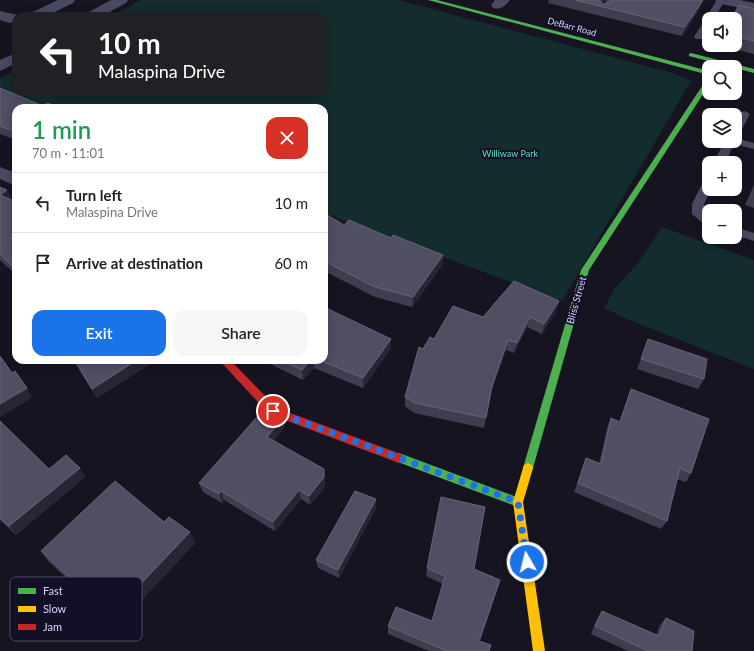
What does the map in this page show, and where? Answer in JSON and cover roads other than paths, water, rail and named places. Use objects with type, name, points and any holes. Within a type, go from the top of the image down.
[{"type":"street","points":[[99,12],[121,0]]},
{"type":"street","name":"DeBarr Road","points":[[431,0],[702,71]]},
{"type":"street","points":[[721,0],[754,7]]},
{"type":"street","points":[[0,15],[12,18]]},
{"type":"street","points":[[682,52],[705,60]]},
{"type":"street","points":[[0,66],[12,59]]},
{"type":"street","points":[[742,69],[754,71]]},
{"type":"street","name":"Bliss Street","points":[[518,502],[585,270],[702,91]]},
{"type":"street","points":[[0,172],[12,178]]},
{"type":"street","points":[[228,364],[273,411],[518,502],[539,651]]},
{"type":"lane","points":[[603,10],[611,0]]},
{"type":"lane","points":[[714,12],[721,0]]},
{"type":"lane","points":[[699,37],[702,32]]},
{"type":"lane","points":[[742,120],[745,114]]},
{"type":"lane","points":[[742,143],[754,146]]},
{"type":"lane","points":[[702,196],[698,204],[698,214],[702,217]]},
{"type":"lane","points":[[742,233],[754,237]]},
{"type":"park label","name":"Williwaw Park","points":[[510,154]]}]
